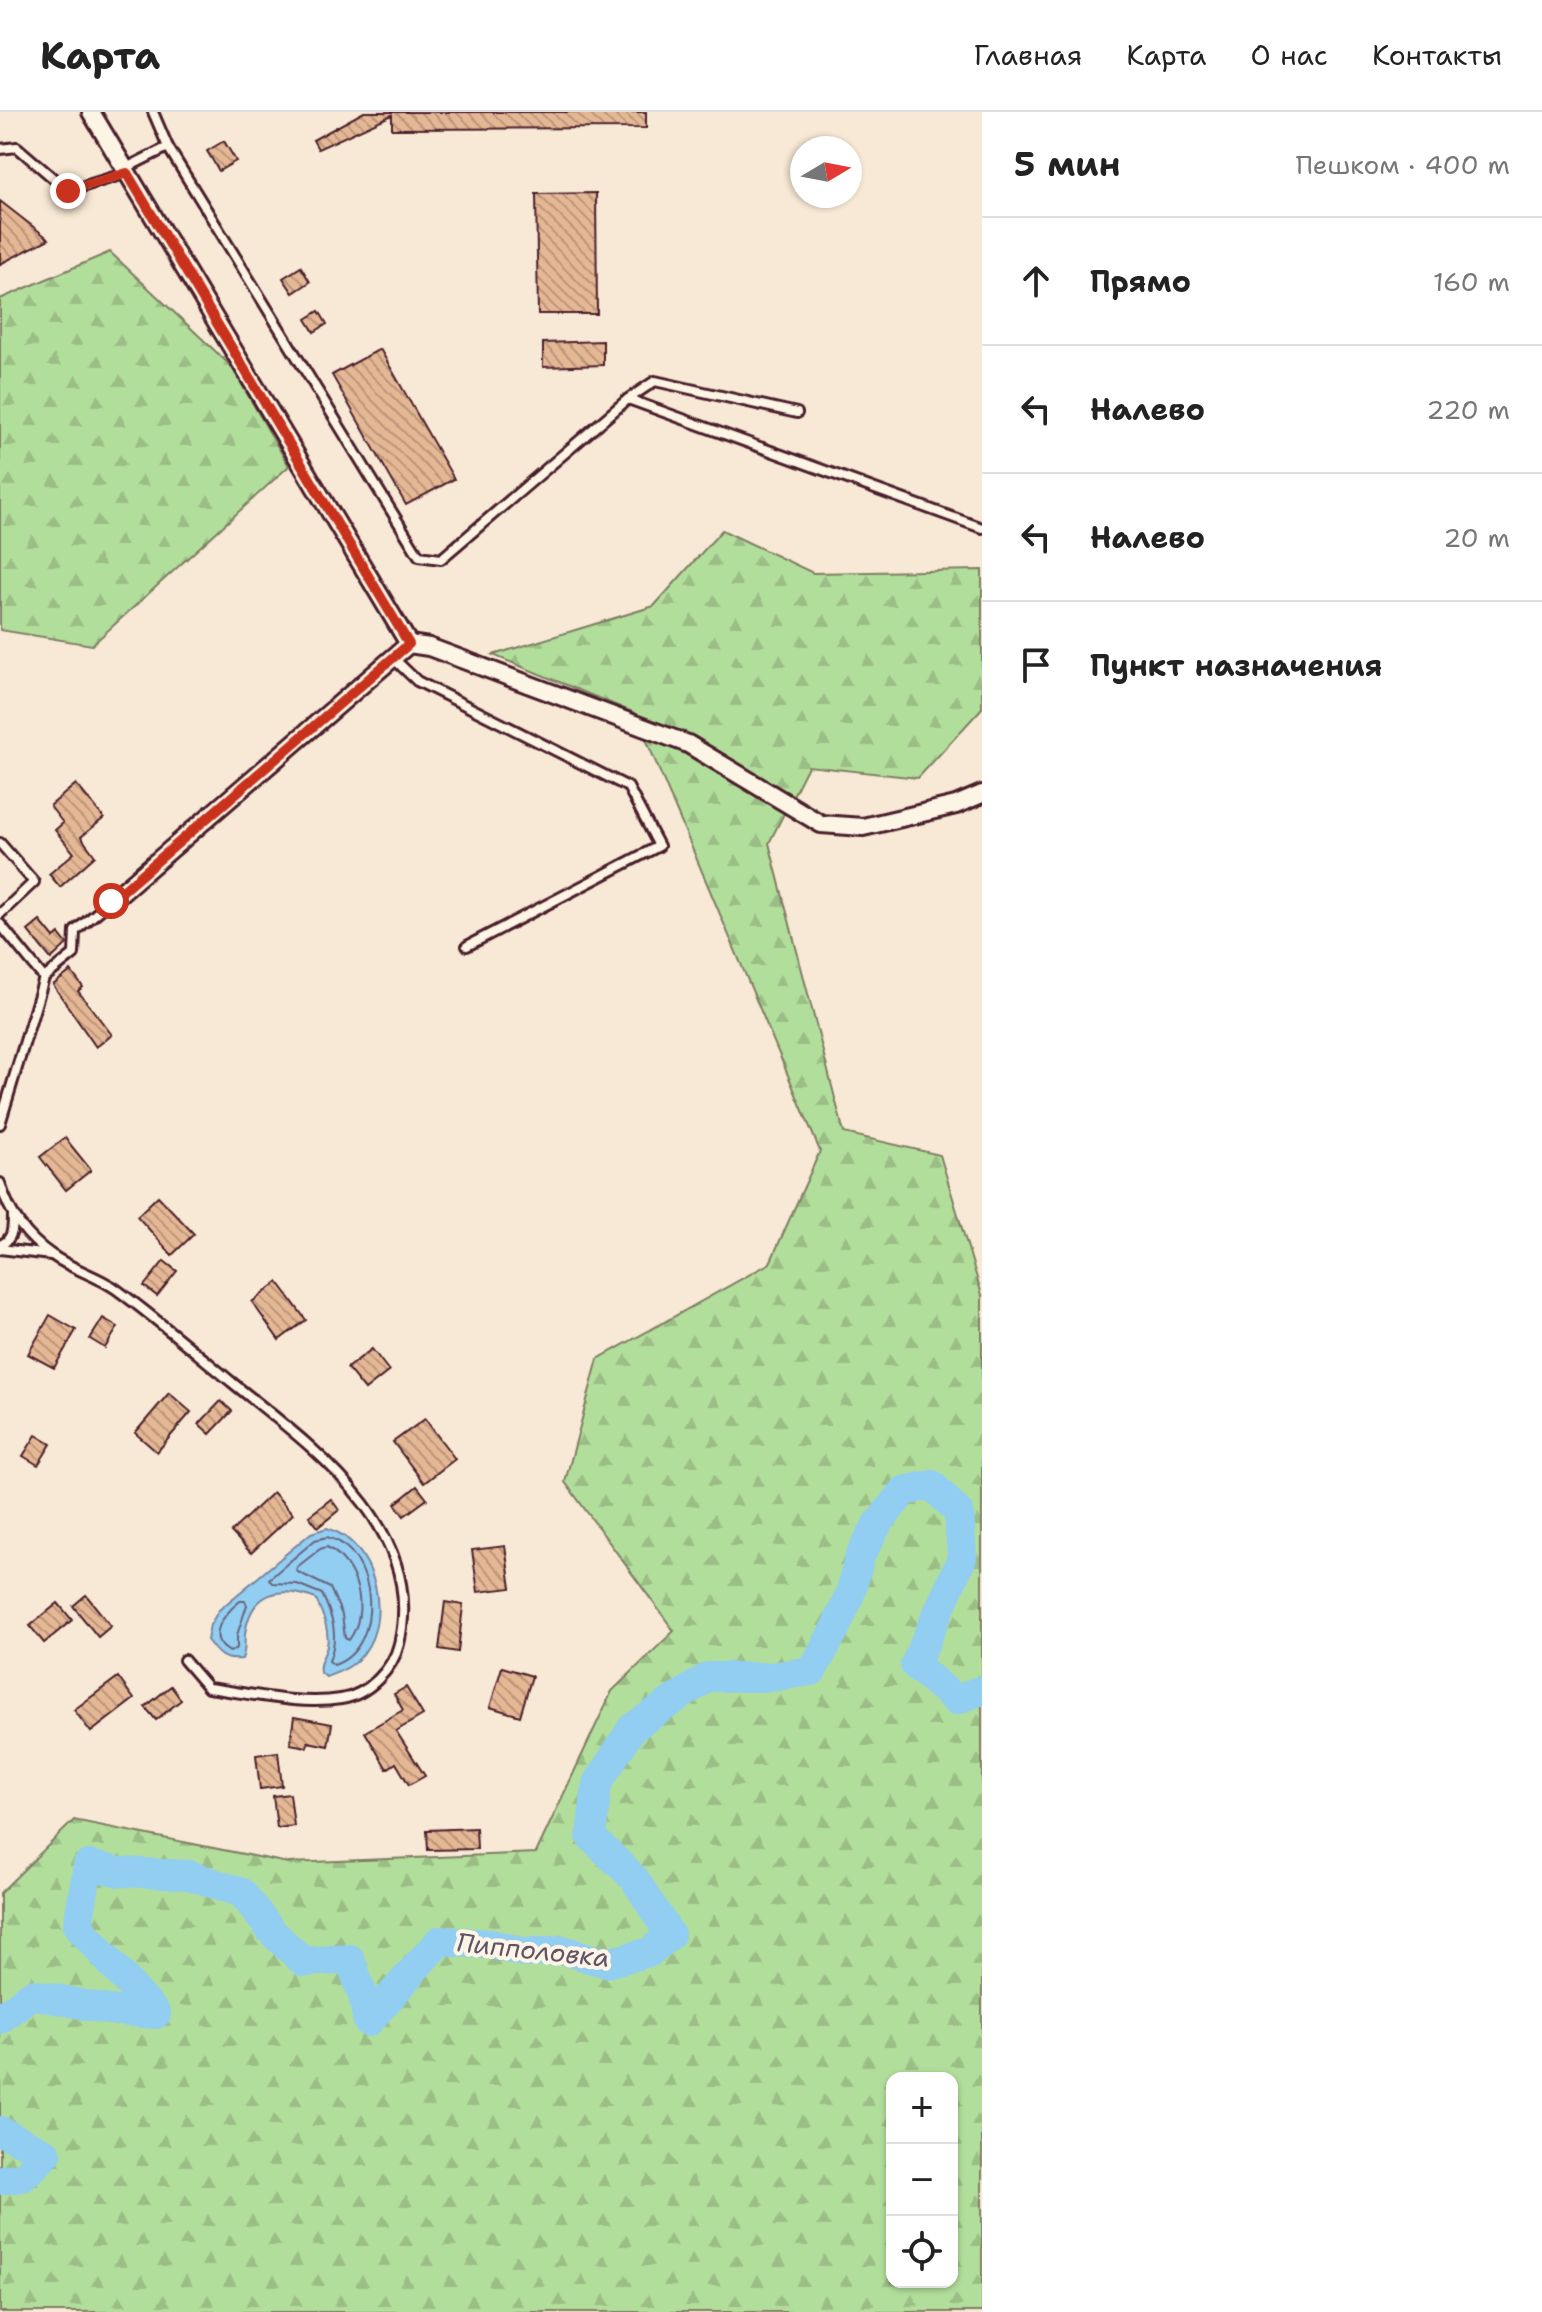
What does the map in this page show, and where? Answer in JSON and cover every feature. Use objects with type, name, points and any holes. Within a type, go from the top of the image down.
[{"type":"street","points":[[91,112],[409,644]]},
{"type":"street","points":[[111,901],[409,644],[429,647],[688,744],[821,824],[863,827],[956,805],[982,794]]},
{"type":"lane","points":[[153,112],[168,147],[419,556],[441,559],[628,399],[655,381],[797,413]]},
{"type":"lane","points":[[0,149],[17,147],[68,191],[125,171],[168,147]]},
{"type":"lane","points":[[628,399],[982,528]]},
{"type":"lane","points":[[393,658],[417,681],[628,787],[659,846],[467,946]]},
{"type":"lane","points":[[0,843],[34,882],[0,914]]},
{"type":"lane","points":[[0,1124],[44,978],[74,954],[75,931],[111,901]]},
{"type":"lane","points":[[0,924],[44,978]]},
{"type":"lane","points":[[1,1187],[22,1229],[52,1255],[108,1284],[140,1307],[311,1447],[354,1492],[381,1529],[401,1574],[404,1625],[396,1658],[374,1683],[343,1699],[300,1699],[208,1688],[184,1660]]},
{"type":"lane","points":[[0,1247],[12,1235],[13,1215]]},
{"type":"lane","points":[[0,1247],[52,1255]]},
{"type":"green space","points":[[110,252],[231,366],[289,466],[92,645],[0,630],[0,299]]},
{"type":"green space","points":[[722,530],[813,573],[982,570],[982,708],[918,778],[808,766],[769,843],[844,1133],[940,1155],[982,1295],[982,2312],[0,2312],[0,1893],[74,1820],[288,1863],[536,1853],[612,1691],[674,1631],[565,1482],[598,1359],[770,1263],[820,1151],[635,713],[493,655],[654,606]]},
{"type":"water","points":[[327,1528],[344,1536],[357,1548],[374,1582],[377,1621],[372,1639],[363,1654],[346,1668],[326,1677],[320,1672],[328,1640],[323,1616],[316,1599],[291,1593],[269,1595],[254,1608],[248,1620],[242,1659],[225,1658],[218,1653],[207,1640],[210,1625],[219,1610],[311,1533]]},
{"type":"building","points":[[364,112],[646,112],[646,128],[392,129],[392,115],[318,149],[313,140]]},
{"type":"building","points":[[224,141],[236,161],[219,171],[207,151]]},
{"type":"building","points":[[596,193],[597,314],[538,314],[536,194]]},
{"type":"building","points":[[0,201],[49,239],[0,264]]},
{"type":"building","points":[[301,267],[310,282],[293,293],[283,278]]},
{"type":"building","points":[[319,311],[327,324],[314,332],[306,319]]},
{"type":"building","points":[[603,341],[603,365],[543,367],[543,343]]},
{"type":"building","points":[[380,349],[454,479],[406,505],[332,375]]},
{"type":"building","points":[[76,784],[104,818],[81,837],[95,856],[60,887],[49,874],[74,853],[55,830],[63,823],[50,806]]},
{"type":"building","points":[[40,921],[54,938],[59,934],[67,944],[51,959],[28,931]]},
{"type":"building","points":[[71,971],[83,987],[78,991],[112,1035],[96,1047],[53,985]]},
{"type":"building","points":[[65,1138],[91,1170],[66,1190],[40,1157]]},
{"type":"building","points":[[158,1196],[194,1234],[172,1255],[137,1216]]},
{"type":"building","points":[[164,1261],[177,1271],[157,1296],[144,1286]]},
{"type":"building","points":[[278,1282],[306,1320],[279,1340],[252,1302]]},
{"type":"building","points":[[50,1315],[76,1330],[54,1368],[28,1354]]},
{"type":"building","points":[[103,1318],[118,1327],[105,1348],[90,1339]]},
{"type":"building","points":[[372,1349],[389,1371],[365,1390],[347,1368]]},
{"type":"building","points":[[169,1393],[191,1412],[157,1452],[135,1433]]},
{"type":"building","points":[[221,1401],[232,1411],[210,1434],[199,1424]]},
{"type":"building","points":[[425,1419],[455,1459],[424,1483],[393,1442]]},
{"type":"building","points":[[36,1435],[51,1444],[38,1465],[23,1456]]},
{"type":"building","points":[[417,1486],[427,1499],[404,1516],[395,1504]]},
{"type":"building","points":[[273,1492],[293,1514],[251,1553],[231,1532]]},
{"type":"building","points":[[331,1499],[339,1510],[318,1527],[309,1516]]},
{"type":"building","points":[[505,1546],[511,1588],[478,1592],[472,1550]]},
{"type":"building","points":[[86,1595],[111,1626],[98,1637],[73,1606]]},
{"type":"building","points":[[445,1602],[463,1605],[458,1652],[439,1649]]},
{"type":"building","points":[[58,1603],[72,1620],[44,1643],[30,1626]]},
{"type":"building","points":[[502,1667],[532,1676],[520,1716],[490,1707]]},
{"type":"building","points":[[118,1677],[134,1699],[91,1732],[74,1710]]},
{"type":"building","points":[[171,1686],[181,1700],[156,1720],[145,1707]]},
{"type":"building","points":[[406,1687],[423,1715],[396,1731],[425,1776],[409,1785],[396,1763],[387,1769],[365,1732],[403,1710],[394,1694]]},
{"type":"building","points":[[294,1717],[332,1724],[328,1746],[308,1742],[307,1747],[290,1744]]},
{"type":"building","points":[[278,1752],[282,1786],[260,1789],[256,1755]]},
{"type":"building","points":[[290,1794],[294,1826],[277,1828],[273,1796]]},
{"type":"building","points":[[476,1828],[477,1849],[428,1850],[427,1830]]},
{"type":"waterway","name":"Пипполовка","points":[[0,2019],[32,1994],[109,2010],[156,2014],[78,1926],[88,1865],[120,1872],[189,1875],[242,1893],[273,1933],[304,1962],[350,1959],[368,2022],[439,1941],[491,1944],[526,1953],[563,1950],[606,1963],[650,1952],[670,1935],[634,1878],[591,1837],[597,1784],[632,1728],[708,1677],[770,1677],[812,1671],[850,1594],[860,1556],[877,1525],[904,1491],[932,1485],[959,1513],[962,1558],[915,1665],[956,1700],[982,1690]]},
{"type":"waterway","name":"Пипполовка","points":[[0,2131],[47,2154],[23,2177],[0,2180]]},
{"type":"route","points":[[68,191],[127,173],[187,278],[409,644],[111,901]]}]
